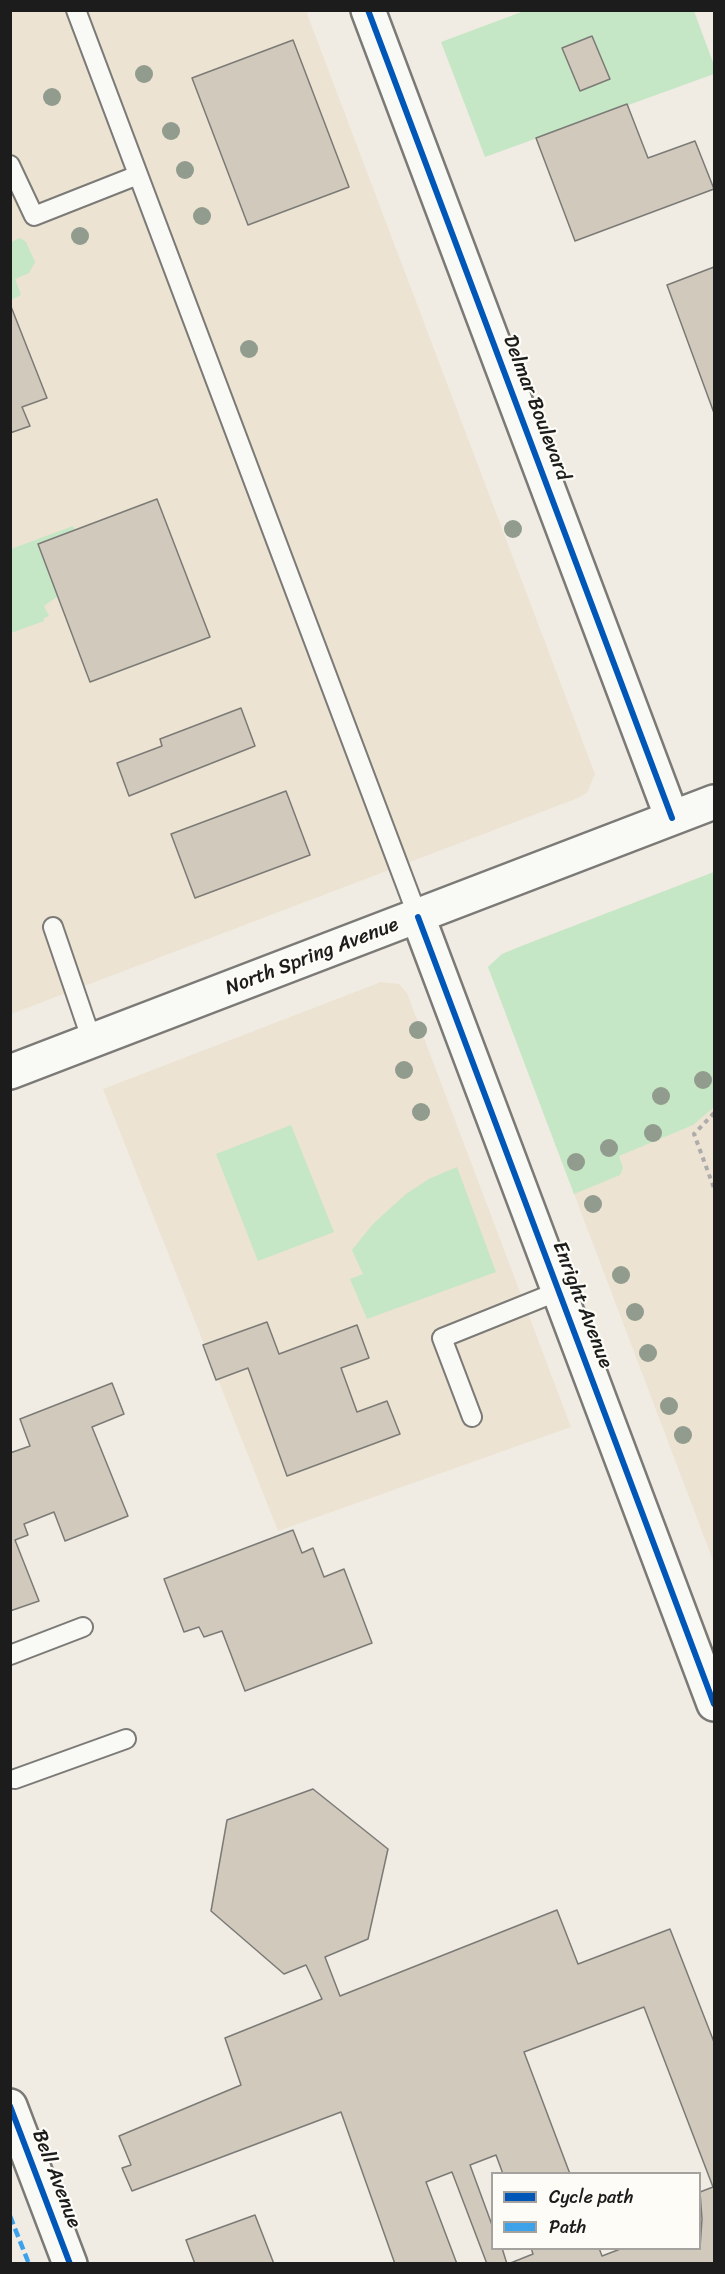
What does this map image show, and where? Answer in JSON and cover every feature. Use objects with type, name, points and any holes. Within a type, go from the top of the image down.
[{"type":"street","name":"Delmar Boulevard","points":[[368,10],[672,818]]},
{"type":"street","name":"North Spring Avenue","points":[[10,1072],[714,802]]},
{"type":"street","name":"Enright Avenue","points":[[418,917],[714,1704]]},
{"type":"street","name":"Bell Avenue","points":[[10,2106],[70,2264]]},
{"type":"lane","points":[[76,10],[418,917]]},
{"type":"lane","points":[[10,165],[34,216],[138,175]]},
{"type":"lane","points":[[53,927],[92,1041]]},
{"type":"lane","points":[[472,1418],[442,1338],[559,1291]]},
{"type":"lane","points":[[10,1655],[83,1627]]},
{"type":"lane","points":[[15,1779],[126,1739]]},
{"type":"path","points":[[714,1113],[694,1134],[714,1188]]},
{"type":"shaded area","points":[[11,11],[306,11],[595,774],[587,793],[578,798],[11,1014]]},
{"type":"shaded area","points":[[714,872],[714,1563],[488,967],[502,954]]},
{"type":"shaded area","points":[[381,982],[399,984],[407,993],[571,1427],[278,1531],[103,1089]]},
{"type":"green space","points":[[524,11],[694,11],[714,65],[714,74],[485,157],[441,42]]},
{"type":"green space","points":[[20,238],[26,242],[35,262],[29,273],[15,279],[21,295],[11,300],[11,242]]},
{"type":"green space","points":[[73,526],[75,530],[38,544],[58,596],[44,606],[49,616],[44,618],[44,621],[11,633],[11,549]]},
{"type":"green space","points":[[714,872],[714,1107],[693,1125],[619,1156],[623,1168],[620,1175],[574,1194],[488,967],[502,954]]},
{"type":"green space","points":[[291,1125],[334,1232],[258,1261],[216,1154]]},
{"type":"green space","points":[[457,1167],[496,1272],[367,1319],[350,1279],[363,1274],[352,1250],[373,1224],[406,1194],[429,1179]]},
{"type":"building","points":[[592,36],[610,79],[580,91],[562,48]]},
{"type":"building","points":[[293,40],[349,187],[248,225],[192,78]]},
{"type":"building","points":[[627,104],[648,158],[695,141],[714,189],[575,241],[536,138]]},
{"type":"building","points":[[714,267],[714,413],[667,285]]},
{"type":"building","points":[[10,304],[47,398],[22,407],[30,426],[10,433]]},
{"type":"building","points":[[157,499],[210,637],[90,682],[38,544]]},
{"type":"building","points":[[241,708],[255,746],[129,796],[117,763],[162,746],[160,739]]},
{"type":"building","points":[[286,791],[310,855],[195,898],[171,834]]},
{"type":"building","points":[[267,1322],[279,1354],[357,1325],[369,1358],[341,1368],[357,1412],[387,1401],[400,1434],[287,1476],[248,1368],[216,1380],[203,1345]]},
{"type":"building","points":[[112,1383],[124,1414],[92,1427],[128,1516],[65,1541],[54,1512],[24,1524],[28,1535],[15,1540],[39,1601],[10,1611],[10,1453],[30,1446],[20,1419]]},
{"type":"building","points":[[293,1530],[302,1553],[313,1548],[324,1577],[344,1569],[372,1643],[245,1691],[222,1631],[204,1637],[199,1627],[184,1632],[164,1579]]},
{"type":"building","points":[[313,1789],[388,1849],[368,1939],[325,1957],[340,1996],[557,1910],[578,1964],[670,1929],[714,2042],[714,2264],[508,2264],[533,2254],[532,2250],[600,2250],[602,2256],[618,2250],[701,2250],[701,2192],[713,2187],[644,2007],[524,2052],[569,2172],[502,2172],[496,2155],[470,2165],[491,2222],[491,2250],[503,2250],[507,2264],[487,2264],[452,2172],[426,2182],[457,2264],[395,2264],[341,2112],[132,2191],[122,2168],[131,2165],[119,2136],[241,2085],[225,2038],[322,1999],[306,1965],[284,1974],[211,1911],[227,1820]]},
{"type":"building","points":[[255,2215],[274,2264],[195,2264],[186,2240]]},
{"type":"marked path","points":[[10,2216],[29,2264]]},
{"type":"cycle path","points":[[368,10],[672,818]]},
{"type":"cycle path","points":[[418,917],[714,1704]]},
{"type":"cycle path","points":[[10,2106],[70,2264]]}]
